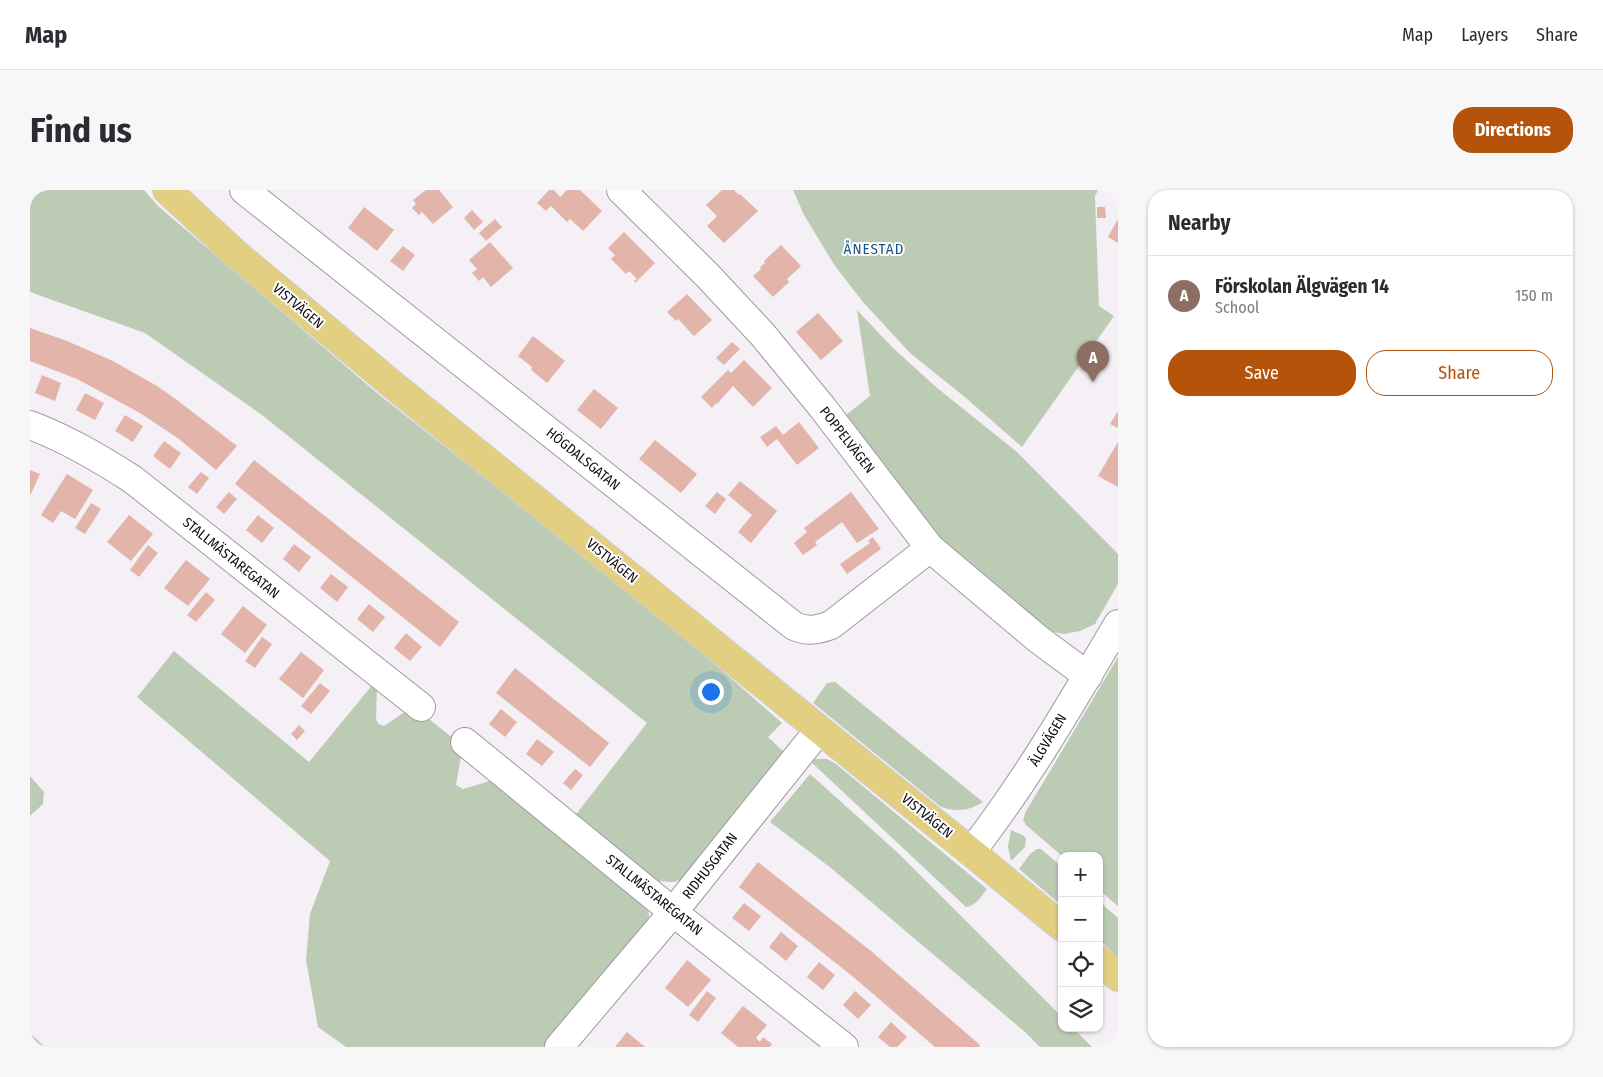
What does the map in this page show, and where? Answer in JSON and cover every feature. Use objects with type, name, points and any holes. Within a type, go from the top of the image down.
[{"type":"main road","name":"VISTVÄGEN","points":[[167,190],[236,254],[393,385],[1058,924]]},
{"type":"main road","points":[[1103,964],[1118,977]]},
{"type":"street","name":"HÖGDALSGATAN","points":[[244,190],[794,626],[802,630],[816,630],[831,625],[930,548]]},
{"type":"street","name":"POPPELVÄGEN","points":[[620,190],[707,275],[764,335],[930,548],[1038,639],[1088,676]]},
{"type":"street","name":"STALLMÄSTAREGATAN","points":[[30,424],[87,451],[132,479],[421,707]]},
{"type":"street","name":"ÄLGVÄGEN","points":[[970,852],[1026,777],[1118,624]]},
{"type":"street","name":"RIDHUSGATAN","points":[[559,1047],[674,911],[819,730]]},
{"type":"street","name":"STALLMÄSTAREGATAN","points":[[465,742],[844,1047]]},
{"type":"green space","points":[[30,190],[144,190],[158,206],[377,393],[612,578],[698,649],[782,723],[768,737],[786,754],[685,878],[674,882],[656,881],[574,817],[647,723],[262,415],[145,333],[30,292]]},
{"type":"green space","points":[[793,190],[1098,190],[1095,196],[1099,306],[1114,316],[1022,447],[966,398],[910,353],[863,302],[835,266],[804,215]]},
{"type":"green space","points":[[857,310],[893,348],[936,387],[1017,452],[1118,554],[1118,584],[1095,624],[1080,631],[1064,634],[1053,632],[938,543],[842,418],[870,396]]},
{"type":"green space","points":[[174,651],[309,762],[374,683],[377,687],[376,720],[379,724],[384,726],[409,709],[419,711],[459,743],[462,751],[456,785],[463,789],[490,781],[496,782],[647,905],[649,915],[647,927],[546,1047],[346,1047],[318,1027],[306,960],[310,914],[330,861],[137,697]]},
{"type":"green space","points":[[1118,657],[1118,906],[1103,893],[1103,852],[1058,853],[1026,825],[1023,820],[1025,813]]},
{"type":"green space","points":[[835,682],[983,802],[963,810],[941,807],[813,703],[827,683]]},
{"type":"green space","points":[[814,759],[827,759],[836,764],[987,889],[980,898],[973,905],[966,907],[810,761]]},
{"type":"green space","points":[[810,774],[898,853],[1058,1013],[1058,1032],[1077,1032],[1092,1047],[1040,1047],[1025,1032],[831,868],[770,822]]},
{"type":"green space","points":[[30,776],[44,792],[43,804],[30,816]]},
{"type":"green space","points":[[1011,830],[1024,836],[1026,839],[1025,847],[1011,861],[1008,847]]},
{"type":"green space","points":[[1037,849],[1041,849],[1058,864],[1058,903],[1019,869],[1030,854]]},
{"type":"green space","points":[[1103,905],[1118,918],[1118,957],[1103,944]]},
{"type":"green space","points":[[30,1033],[45,1047],[30,1047]]},
{"type":"building","points":[[426,190],[439,190],[453,207],[433,224],[422,212],[419,215],[412,208],[416,204],[413,200]]},
{"type":"building","points":[[549,190],[554,190],[560,197],[567,190],[580,190],[602,211],[583,231],[570,219],[567,222],[551,206],[546,211],[537,203]]},
{"type":"building","points":[[722,190],[734,190],[758,211],[724,243],[707,226],[717,216],[706,205]]},
{"type":"building","points":[[364,207],[394,230],[377,251],[348,228]]},
{"type":"building","points":[[1097,207],[1105,207],[1106,218],[1097,218]]},
{"type":"building","points":[[472,210],[483,222],[474,230],[464,218]]},
{"type":"building","points":[[495,219],[502,227],[486,241],[479,233]]},
{"type":"building","points":[[1118,219],[1118,243],[1108,237]]},
{"type":"building","points":[[624,232],[655,263],[635,283],[634,281],[637,279],[629,271],[626,274],[611,259],[615,255],[608,248]]},
{"type":"building","points":[[490,242],[513,268],[491,287],[483,277],[479,281],[472,273],[477,269],[469,260]]},
{"type":"building","points":[[781,245],[801,266],[787,279],[789,282],[773,297],[753,276],[761,269],[760,267],[765,263],[764,261]]},
{"type":"building","points":[[403,246],[415,255],[403,271],[390,261]]},
{"type":"building","points":[[687,294],[712,320],[694,336],[678,319],[676,321],[667,312]]},
{"type":"building","points":[[818,313],[843,341],[821,360],[796,332]]},
{"type":"building","points":[[30,328],[67,341],[113,361],[157,386],[237,446],[216,470],[179,439],[140,413],[77,379],[30,361]]},
{"type":"building","points":[[533,336],[565,361],[547,383],[518,356]]},
{"type":"building","points":[[732,342],[740,349],[724,365],[716,358]]},
{"type":"building","points":[[744,360],[772,388],[753,407],[733,386],[712,408],[701,397],[728,370],[731,373]]},
{"type":"building","points":[[42,375],[61,383],[55,401],[35,393]]},
{"type":"building","points":[[594,389],[618,408],[601,429],[577,410]]},
{"type":"building","points":[[85,393],[104,403],[95,420],[76,410]]},
{"type":"building","points":[[1118,411],[1118,428],[1110,424]]},
{"type":"building","points":[[125,415],[143,426],[133,442],[115,431]]},
{"type":"building","points":[[799,422],[819,448],[797,465],[777,439],[767,447],[760,437],[776,426],[783,435]]},
{"type":"building","points":[[655,440],[697,474],[681,493],[639,459]]},
{"type":"building","points":[[164,441],[181,453],[170,469],[153,456]]},
{"type":"building","points":[[1118,442],[1118,487],[1098,476]]},
{"type":"building","points":[[254,460],[459,622],[440,647],[235,484]]},
{"type":"building","points":[[30,470],[40,474],[30,496]]},
{"type":"building","points":[[201,472],[209,478],[197,494],[188,487]]},
{"type":"building","points":[[67,474],[93,490],[75,519],[61,511],[53,523],[41,515]]},
{"type":"building","points":[[740,481],[777,511],[751,543],[738,532],[752,515],[728,495]]},
{"type":"building","points":[[229,492],[237,499],[224,514],[216,507]]},
{"type":"building","points":[[717,492],[726,499],[715,514],[705,506]]},
{"type":"building","points":[[851,492],[879,529],[857,543],[842,522],[815,542],[817,545],[803,555],[794,543],[807,532],[804,528]]},
{"type":"building","points":[[91,503],[101,509],[85,534],[75,528]]},
{"type":"building","points":[[129,515],[153,534],[131,561],[107,542]]},
{"type":"building","points":[[258,515],[274,528],[262,543],[246,530]]},
{"type":"building","points":[[873,537],[881,549],[847,574],[840,564],[870,543],[868,541]]},
{"type":"building","points":[[294,544],[311,557],[299,572],[283,559]]},
{"type":"building","points":[[148,545],[158,553],[139,577],[130,570]]},
{"type":"building","points":[[186,560],[210,579],[188,606],[164,588]]},
{"type":"building","points":[[331,574],[348,587],[337,602],[320,588]]},
{"type":"building","points":[[206,592],[215,600],[196,622],[187,615]]},
{"type":"building","points":[[369,604],[385,617],[373,632],[357,619]]},
{"type":"building","points":[[243,606],[267,625],[245,653],[221,634]]},
{"type":"building","points":[[406,633],[422,647],[410,661],[394,648]]},
{"type":"building","points":[[262,637],[272,644],[255,668],[245,661]]},
{"type":"building","points":[[301,652],[324,670],[303,698],[279,679]]},
{"type":"building","points":[[515,668],[609,743],[590,767],[496,693]]},
{"type":"building","points":[[320,683],[330,691],[311,714],[301,706]]},
{"type":"building","points":[[501,709],[517,722],[505,737],[489,724]]},
{"type":"building","points":[[299,725],[305,731],[297,740],[291,734]]},
{"type":"building","points":[[537,739],[554,752],[542,766],[526,754]]},
{"type":"building","points":[[575,769],[583,775],[571,790],[563,783]]},
{"type":"building","points":[[758,862],[871,951],[980,1045],[979,1047],[935,1047],[851,975],[739,887]]},
{"type":"building","points":[[744,903],[761,916],[749,931],[732,918]]},
{"type":"building","points":[[781,932],[798,946],[786,961],[769,947]]},
{"type":"building","points":[[687,960],[711,980],[688,1007],[665,988]]},
{"type":"building","points":[[819,962],[835,975],[823,990],[807,977]]},
{"type":"building","points":[[707,991],[716,998],[698,1022],[689,1015]]},
{"type":"building","points":[[855,991],[871,1005],[858,1019],[843,1005]]},
{"type":"building","points":[[743,1006],[767,1025],[756,1038],[760,1042],[763,1037],[772,1044],[770,1047],[738,1047],[721,1033]]},
{"type":"building","points":[[891,1022],[907,1037],[897,1047],[890,1047],[878,1037]]},
{"type":"building","points":[[627,1032],[645,1047],[615,1047]]},
{"type":"place","name":"Förskolan Älgvägen 14","points":[[1093,382]]},
{"type":"district","name":"ÅNESTAD","points":[[874,249]]}]
